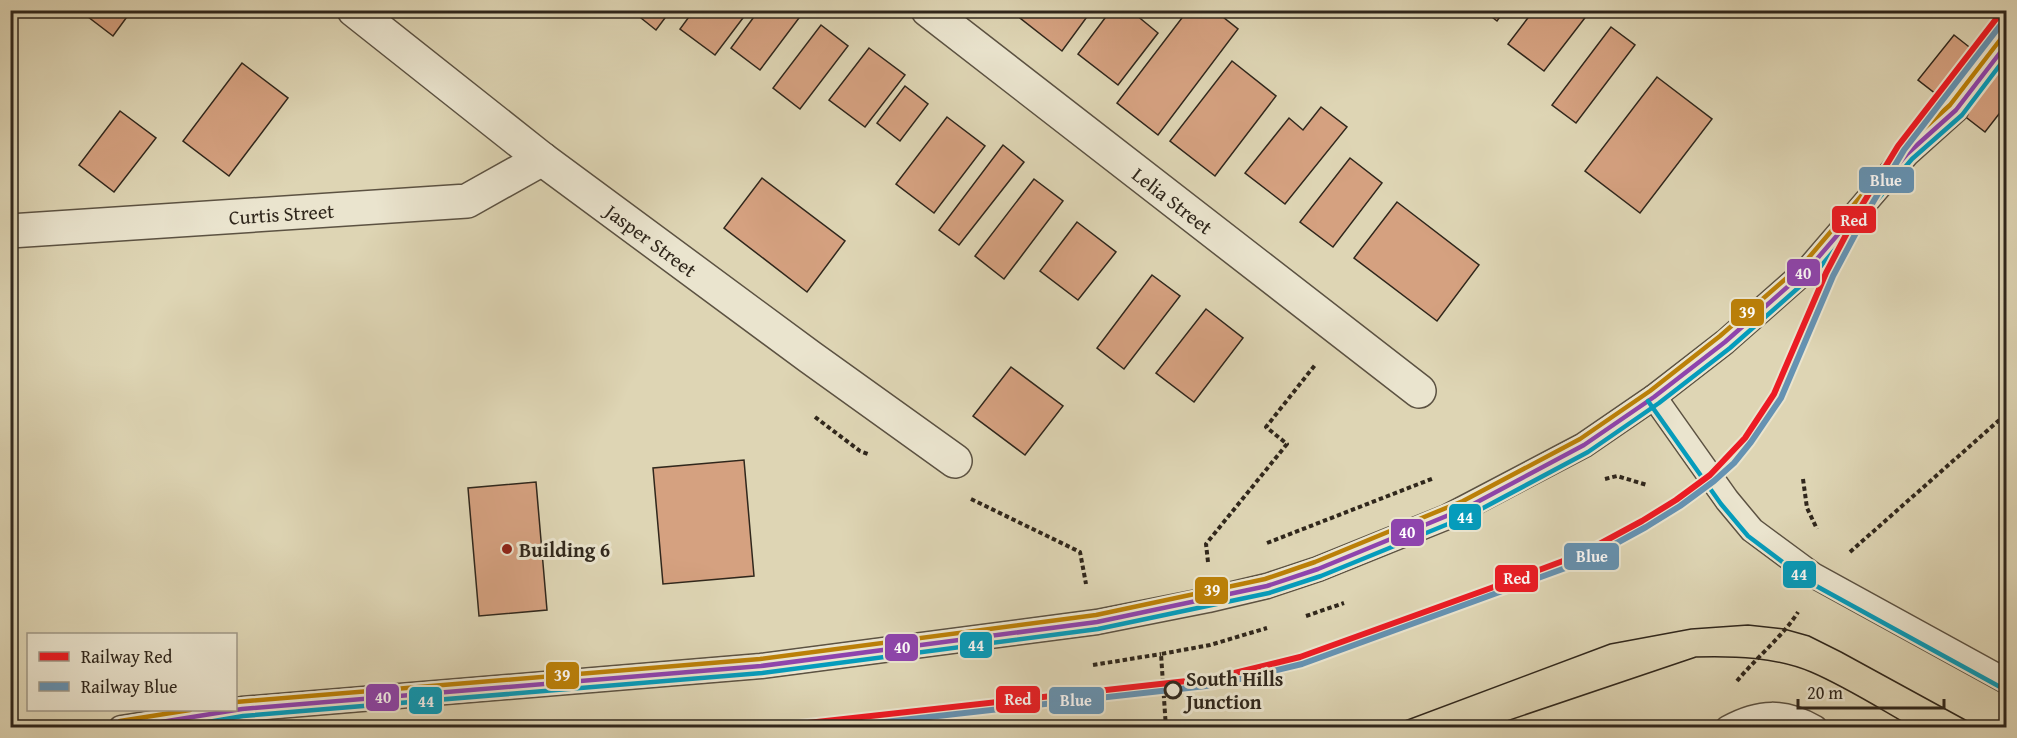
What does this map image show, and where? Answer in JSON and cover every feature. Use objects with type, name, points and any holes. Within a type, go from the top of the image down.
[{"type":"street","name":"Jasper Street","points":[[354,10],[542,159],[955,461]]},
{"type":"street","name":"Lelia Street","points":[[934,12],[1419,391]]},
{"type":"street","name":"Curtis Street","points":[[10,231],[467,201],[542,159]]},
{"type":"lane","points":[[237,710],[761,666],[1096,622],[1268,586],[1318,569],[1448,517],[1584,445],[1654,397],[1725,342],[1810,267],[1907,154],[1956,110]]},
{"type":"lane","points":[[1654,397],[1727,500],[1752,530],[1813,575],[2007,681]]},
{"type":"lane","points":[[121,728],[229,711]]},
{"type":"lane","points":[[1728,728],[1748,717],[1768,714],[1787,715],[1815,728]]},
{"type":"path","points":[[1219,562],[1208,566],[1206,544],[1287,444],[1266,428],[1341,331]]},
{"type":"path","points":[[1858,545],[2005,415],[2007,410]]},
{"type":"path","points":[[1262,545],[1435,477]]},
{"type":"path","points":[[1731,687],[1792,622],[1798,612]]},
{"type":"path","points":[[1093,665],[1210,645]]},
{"type":"path","points":[[1161,654],[1166,728]]},
{"type":"building","points":[[79,10],[132,10],[113,36]]},
{"type":"building","points":[[631,10],[671,10],[656,30]]},
{"type":"building","points":[[694,10],[749,10],[715,55],[680,29]]},
{"type":"building","points":[[759,10],[805,10],[760,70],[731,48]]},
{"type":"building","points":[[1026,10],[1092,10],[1062,51],[1020,18]]},
{"type":"building","points":[[1111,10],[1130,10],[1158,33],[1118,85],[1078,54]]},
{"type":"building","points":[[1188,10],[1214,10],[1238,29],[1158,135],[1117,103]]},
{"type":"building","points":[[1483,10],[1505,10],[1497,21]]},
{"type":"building","points":[[1534,10],[1591,10],[1544,71],[1508,44]]},
{"type":"building","points":[[821,25],[848,46],[800,109],[773,88]]},
{"type":"building","points":[[1611,27],[1635,45],[1576,123],[1552,105]]},
{"type":"building","points":[[1954,35],[2006,76],[2006,105],[1985,132],[1918,80]]},
{"type":"building","points":[[869,48],[905,75],[865,127],[829,100]]},
{"type":"building","points":[[1232,61],[1276,96],[1215,176],[1170,141]]},
{"type":"building","points":[[242,63],[288,98],[229,176],[183,141]]},
{"type":"building","points":[[1657,77],[1712,119],[1640,213],[1585,171]]},
{"type":"building","points":[[905,86],[928,104],[900,141],[877,123]]},
{"type":"building","points":[[1321,107],[1347,127],[1285,204],[1245,173],[1289,118],[1303,130]]},
{"type":"building","points":[[120,111],[156,138],[114,192],[79,165]]},
{"type":"building","points":[[947,117],[985,146],[934,213],[896,184]]},
{"type":"building","points":[[1003,145],[1024,162],[959,245],[939,230]]},
{"type":"building","points":[[1350,158],[1382,183],[1333,247],[1300,222]]},
{"type":"building","points":[[762,178],[845,241],[807,292],[724,228]]},
{"type":"building","points":[[1034,179],[1063,201],[1004,279],[975,256]]},
{"type":"building","points":[[1397,202],[1479,265],[1437,321],[1354,258]]},
{"type":"building","points":[[1077,222],[1116,252],[1078,300],[1040,271]]},
{"type":"building","points":[[1152,275],[1180,296],[1124,369],[1097,348]]},
{"type":"building","points":[[1206,309],[1243,338],[1194,402],[1156,373]]},
{"type":"building","points":[[1011,367],[1063,406],[1025,455],[973,416]]},
{"type":"building","points":[[744,460],[754,576],[663,584],[653,468]]},
{"type":"building","name":"Building 6","points":[[536,482],[547,610],[479,616],[468,488]]},
{"type":"tram line","points":[[1386,728],[1610,644],[1691,629],[1748,625],[1784,629],[1809,636],[1980,728]]},
{"type":"tram line","points":[[1486,728],[1696,657],[1755,658],[1798,667],[1837,684],[1914,728]]},
{"type":"rail line","name":"Red","points":[[762,728],[1214,678],[1300,657],[1491,588],[1579,555],[1642,521],[1710,475],[1745,438],[1774,394],[1826,273],[1859,210],[1898,146],[2003,10]]},
{"type":"rail line","name":"Blue","points":[[831,728],[1215,685],[1302,664],[1582,562],[1646,527],[1714,481],[1734,463],[1751,442],[1781,398],[1833,276],[1904,150],[2006,18]]},
{"type":"transit line","name":"39","points":[[237,702],[760,659],[1096,615],[1265,579],[1315,562],[1463,501],[1580,439],[1650,391],[1720,336],[1805,262],[1901,149],[1950,105],[2000,40]]},
{"type":"transit line","name":"40","points":[[237,710],[761,666],[1097,622],[1267,586],[1318,569],[1466,508],[1584,445],[1654,397],[1725,342],[1810,267],[1907,154],[1956,110],[2006,45]]},
{"type":"transit line","name":"44","points":[[173,728],[243,716],[762,673],[1098,629],[1269,593],[1321,576],[1470,515],[1588,452],[1659,403],[1730,348],[1815,273],[1912,159],[1962,115],[2006,57]]},
{"type":"transit line","name":"44","points":[[1648,401],[1721,504],[1748,536],[1809,582],[2002,688]]},
{"type":"transit line","name":"39","points":[[120,721],[184,711]]},
{"type":"transit line","name":"40","points":[[124,728],[230,711]]},
{"type":"place","name":"Building 6","points":[[507,549]]},
{"type":"place","name":"South Hills Junction","points":[[1173,690]]}]
